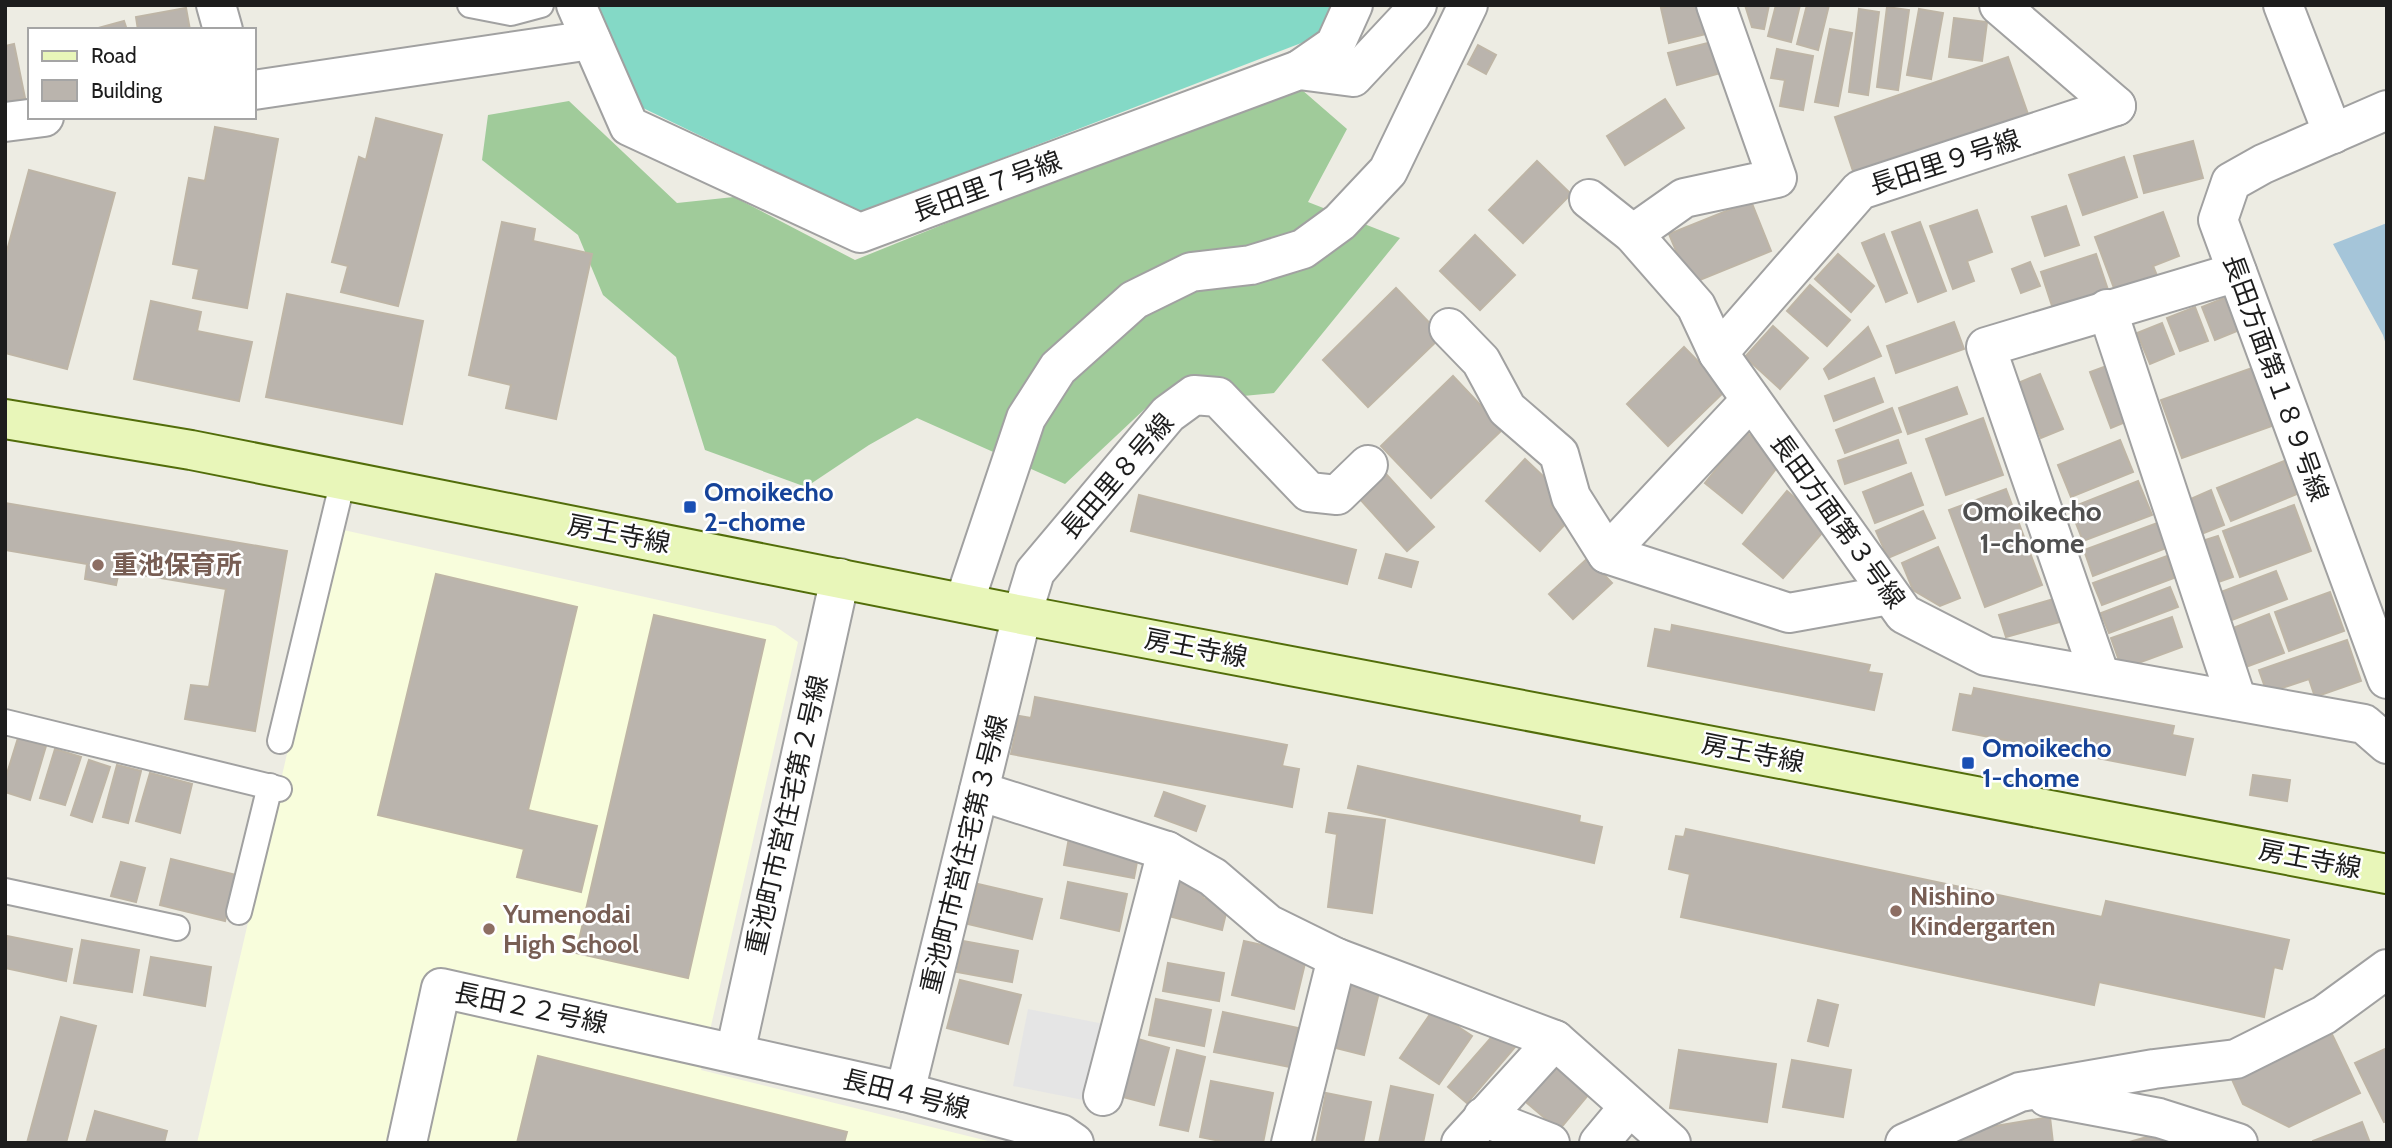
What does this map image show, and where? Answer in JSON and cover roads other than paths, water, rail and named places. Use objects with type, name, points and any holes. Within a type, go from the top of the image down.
[{"type":"street","points":[[216,5],[222,28]]},
{"type":"street","name":"長田里７号線","points":[[576,5],[629,126],[860,233],[1300,70],[1353,77],[1411,15],[1417,5]]},
{"type":"street","points":[[1300,70],[1335,45],[1353,5]]},
{"type":"street","points":[[964,603],[1026,418],[1058,368],[1134,300],[1191,272],[1251,265],[1303,249],[1340,222],[1388,171],[1468,5]]},
{"type":"street","points":[[1633,234],[1684,198],[1777,178],[1716,5]]},
{"type":"street","name":"長田里９号線","points":[[1718,353],[1860,190],[2116,106],[1999,5]]},
{"type":"street","points":[[2283,5],[2333,134]]},
{"type":"street","points":[[256,90],[592,40]]},
{"type":"street","name":"長田方面第１８９号線","points":[[2387,110],[2263,164],[2231,182],[2218,220],[2387,679]]},
{"type":"street","points":[[5,122],[28,119]]},
{"type":"street","name":"長田方面第３号線","points":[[1589,199],[1633,234],[1696,306],[1718,353],[1904,614],[1986,656],[2364,724],[2387,744]]},
{"type":"street","points":[[2099,676],[1986,347],[2237,272]]},
{"type":"street","points":[[2107,309],[2237,701]]},
{"type":"street","points":[[1449,328],[1481,362],[1507,408],[1559,454],[1571,497],[1607,554],[1789,613],[1889,595]]},
{"type":"street","name":"長田里８号線","points":[[1022,615],[1035,572],[1168,414],[1194,395],[1218,397],[1309,492],[1337,495],[1368,465]]},
{"type":"street","points":[[1607,554],[1751,400]]},
{"type":"street","name":"房王寺線","points":[[5,419],[191,450],[1022,615],[2387,874]]},
{"type":"street","name":"重池町市営住宅第２号線","points":[[735,1052],[840,578]]},
{"type":"street","name":"重池町市営住宅第３号線","points":[[905,1092],[1022,615]]},
{"type":"street","points":[[979,791],[1167,851],[1213,877],[1268,924],[1337,958],[1555,1040],[1671,1143]]},
{"type":"street","points":[[1103,1096],[1167,851]]},
{"type":"street","points":[[1291,1143],[1337,958]]},
{"type":"street","points":[[1905,1143],[2021,1092],[2154,1069],[2236,1059],[2324,1015],[2387,969]]},
{"type":"street","name":"長田２２号線","points":[[407,1143],[441,988],[735,1052]]},
{"type":"street","points":[[1472,1130],[1555,1040]]},
{"type":"street","name":"長田４号線","points":[[735,1052],[905,1092],[1060,1134],[1074,1143]]},
{"type":"street","points":[[2021,1092],[2159,1118],[2221,1140]]},
{"type":"street","points":[[1599,1143],[1629,1107]]},
{"type":"street","points":[[1472,1130],[1550,1143]]},
{"type":"lane","points":[[470,5],[511,13],[541,5]]},
{"type":"lane","points":[[280,741],[343,480]]},
{"type":"lane","points":[[5,722],[274,787],[239,912]]},
{"type":"lane","points":[[5,891],[177,928]]},
{"type":"place","name":"Omoikecho 2-chome","points":[[690,507]]},
{"type":"place","name":"重池保育所","points":[[98,565]]},
{"type":"place","name":"Omoikecho 1-chome","points":[[1968,763]]},
{"type":"place","name":"Nishino Kindergarten","points":[[1896,911]]},
{"type":"place","name":"Yumenodai High School","points":[[489,929]]},
{"type":"district","name":"Omoikecho 1-chome","points":[[2032,527]]}]
